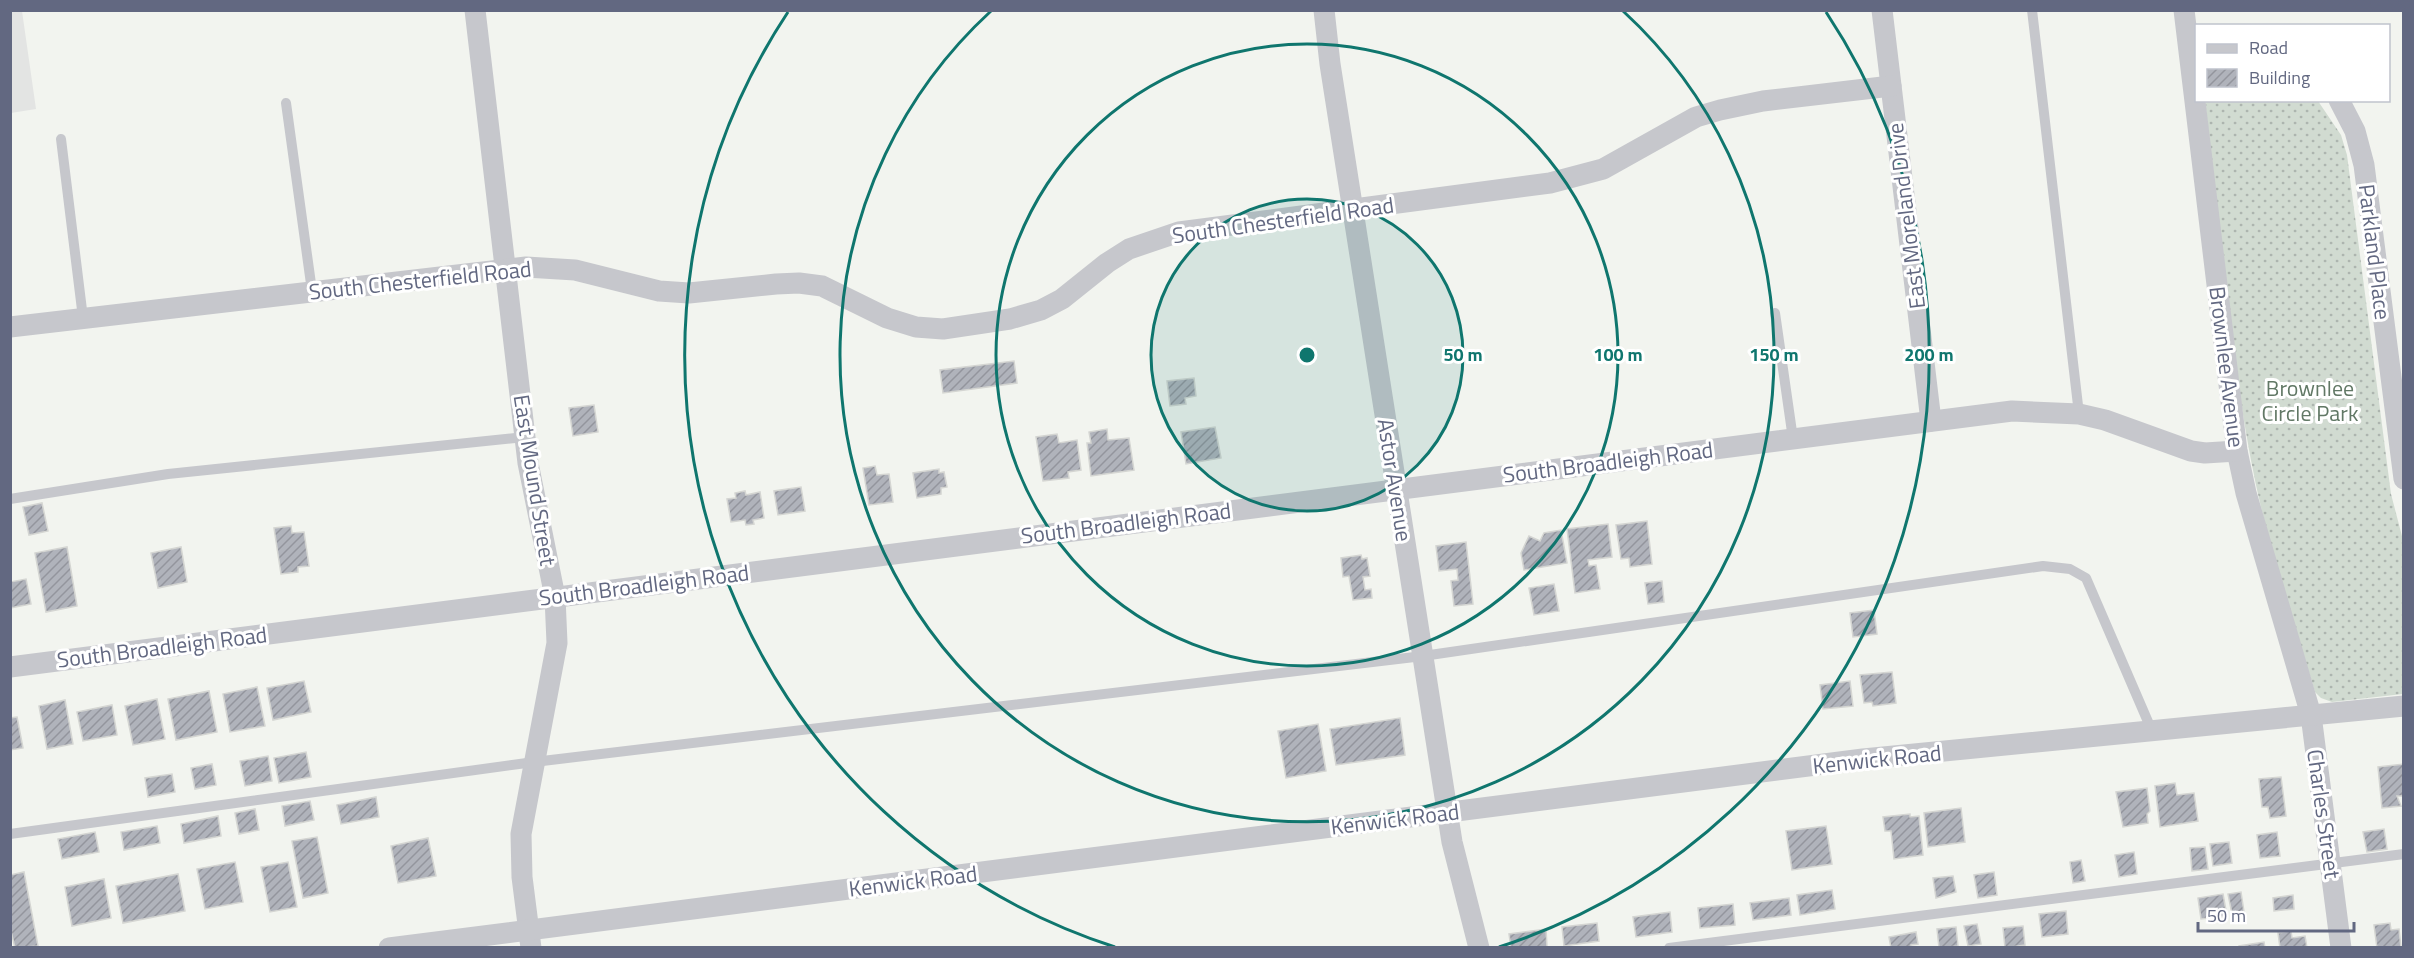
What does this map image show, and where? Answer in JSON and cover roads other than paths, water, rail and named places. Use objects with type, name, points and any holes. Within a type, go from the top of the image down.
[{"type":"street","name":"East Mound Street","points":[[475,10],[528,463],[555,597],[557,643],[521,834],[522,877],[530,939]]},
{"type":"street","name":"Astor Avenue","points":[[1324,10],[1447,812],[1452,842],[1479,948]]},
{"type":"street","name":"East Moreland Drive","points":[[1882,10],[1930,421]]},
{"type":"street","name":"Brownlee Avenue","points":[[2184,10],[2195,76]]},
{"type":"street","name":"South Chesterfield Road","points":[[10,327],[525,267],[575,270],[659,291],[689,293],[776,284],[822,286],[887,318],[916,327],[943,328],[1010,319],[1041,310],[1062,299],[1107,263],[1129,249],[1179,232],[1550,183],[1584,176],[1603,169],[1696,117],[1762,101],[1890,86]]},
{"type":"street","name":"Brownlee Avenue","points":[[2198,102],[2237,451],[2246,493],[2311,715]]},
{"type":"street","name":"Parkland Place","points":[[2339,102],[2355,131],[2364,165],[2403,479]]},
{"type":"street","name":"South Broadleigh Road","points":[[10,667],[2013,411],[2079,414],[2105,420],[2191,451],[2205,453],[2237,451]]},
{"type":"street","name":"Kenwick Road","points":[[389,948],[530,939],[1447,812],[1863,759],[2403,706]]},
{"type":"street","name":"Charles Street","points":[[2311,715],[2341,948]]},
{"type":"lane","points":[[2032,10],[2079,414]]},
{"type":"lane","points":[[286,104],[312,291]]},
{"type":"lane","points":[[61,139],[83,318]]},
{"type":"lane","points":[[1775,313],[1793,439]]},
{"type":"lane","points":[[10,499],[168,474],[275,465],[525,437]]},
{"type":"lane","points":[[10,834],[534,762],[1423,656],[2043,566],[2070,569],[2086,578],[2152,731]]},
{"type":"lane","points":[[1669,948],[2403,854]]},
{"type":"park label","name":"Brownlee Circle Park","points":[[2310,401]]}]
